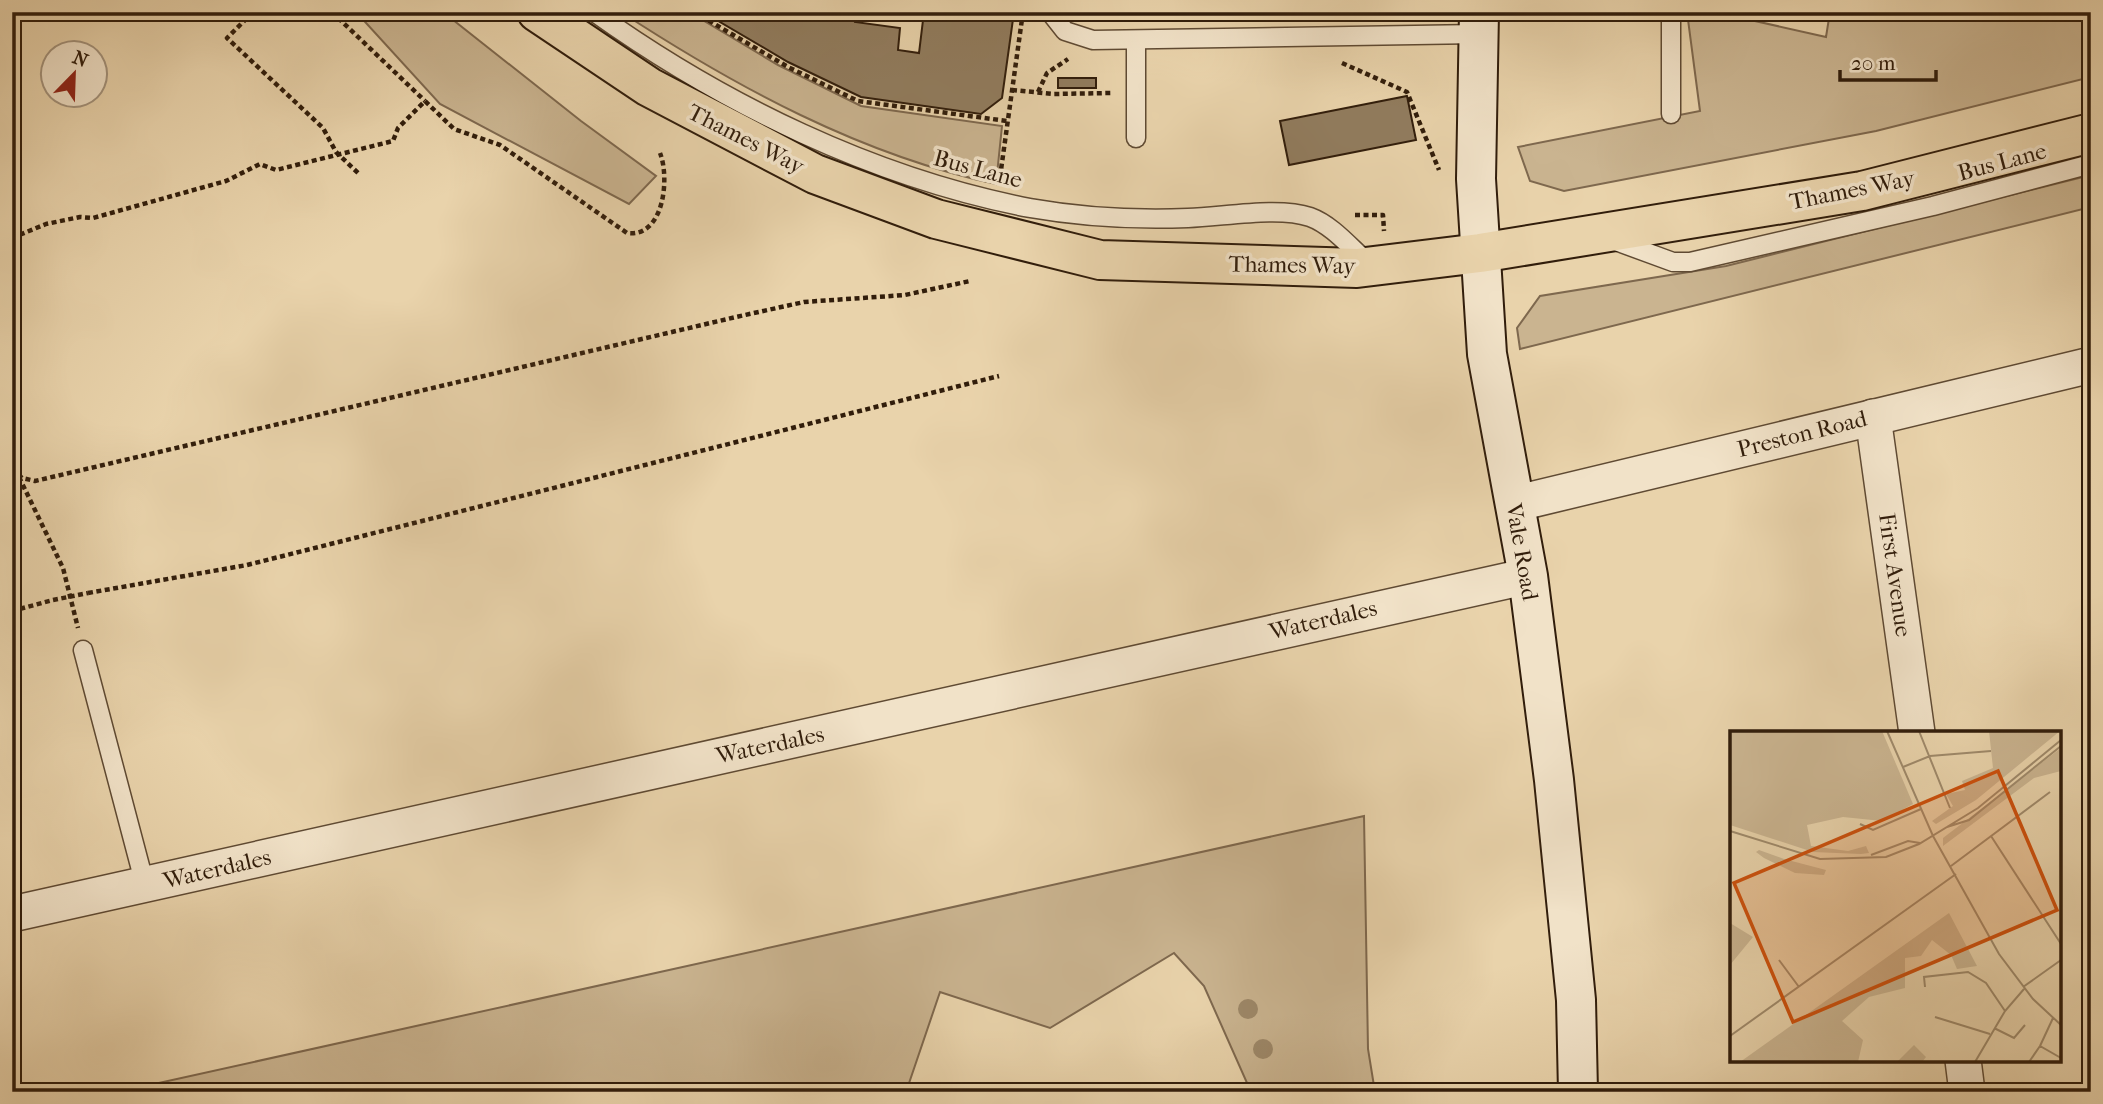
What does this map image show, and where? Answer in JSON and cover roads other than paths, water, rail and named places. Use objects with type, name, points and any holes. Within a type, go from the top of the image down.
[{"type":"main road","name":"Thames Way","points":[[537,12],[649,87],[733,134],[814,174],[936,219],[1100,260],[1372,266],[1480,253],[1862,191],[2091,133]]},
{"type":"street","name":"Vale Road","points":[[1479,23],[1476,178],[1487,354],[1528,576],[1576,1000],[1578,1092]]},
{"type":"street","name":"Preston Road","points":[[1514,503],[2091,365]]},
{"type":"street","name":"First Avenue","points":[[1873,417],[1917,731]]},
{"type":"street","name":"Waterdales","points":[[12,914],[1528,576]]},
{"type":"street","points":[[1963,1062],[1967,1092]]},
{"type":"lane","name":"Bus Lane","points":[[594,12],[634,41],[750,108],[874,163],[930,183],[1032,208],[1078,214],[1186,219],[1299,214],[1325,225],[1372,266]]},
{"type":"lane","points":[[1050,12],[1059,26],[1074,35],[1093,40],[1136,41],[1479,23]]},
{"type":"lane","points":[[1671,12],[1671,114]]},
{"type":"lane","points":[[1136,41],[1136,138]]},
{"type":"lane","name":"Bus Lane","points":[[1600,235],[1673,262],[1690,262],[1908,212],[2091,164]]},
{"type":"lane","points":[[83,650],[145,885]]}]
